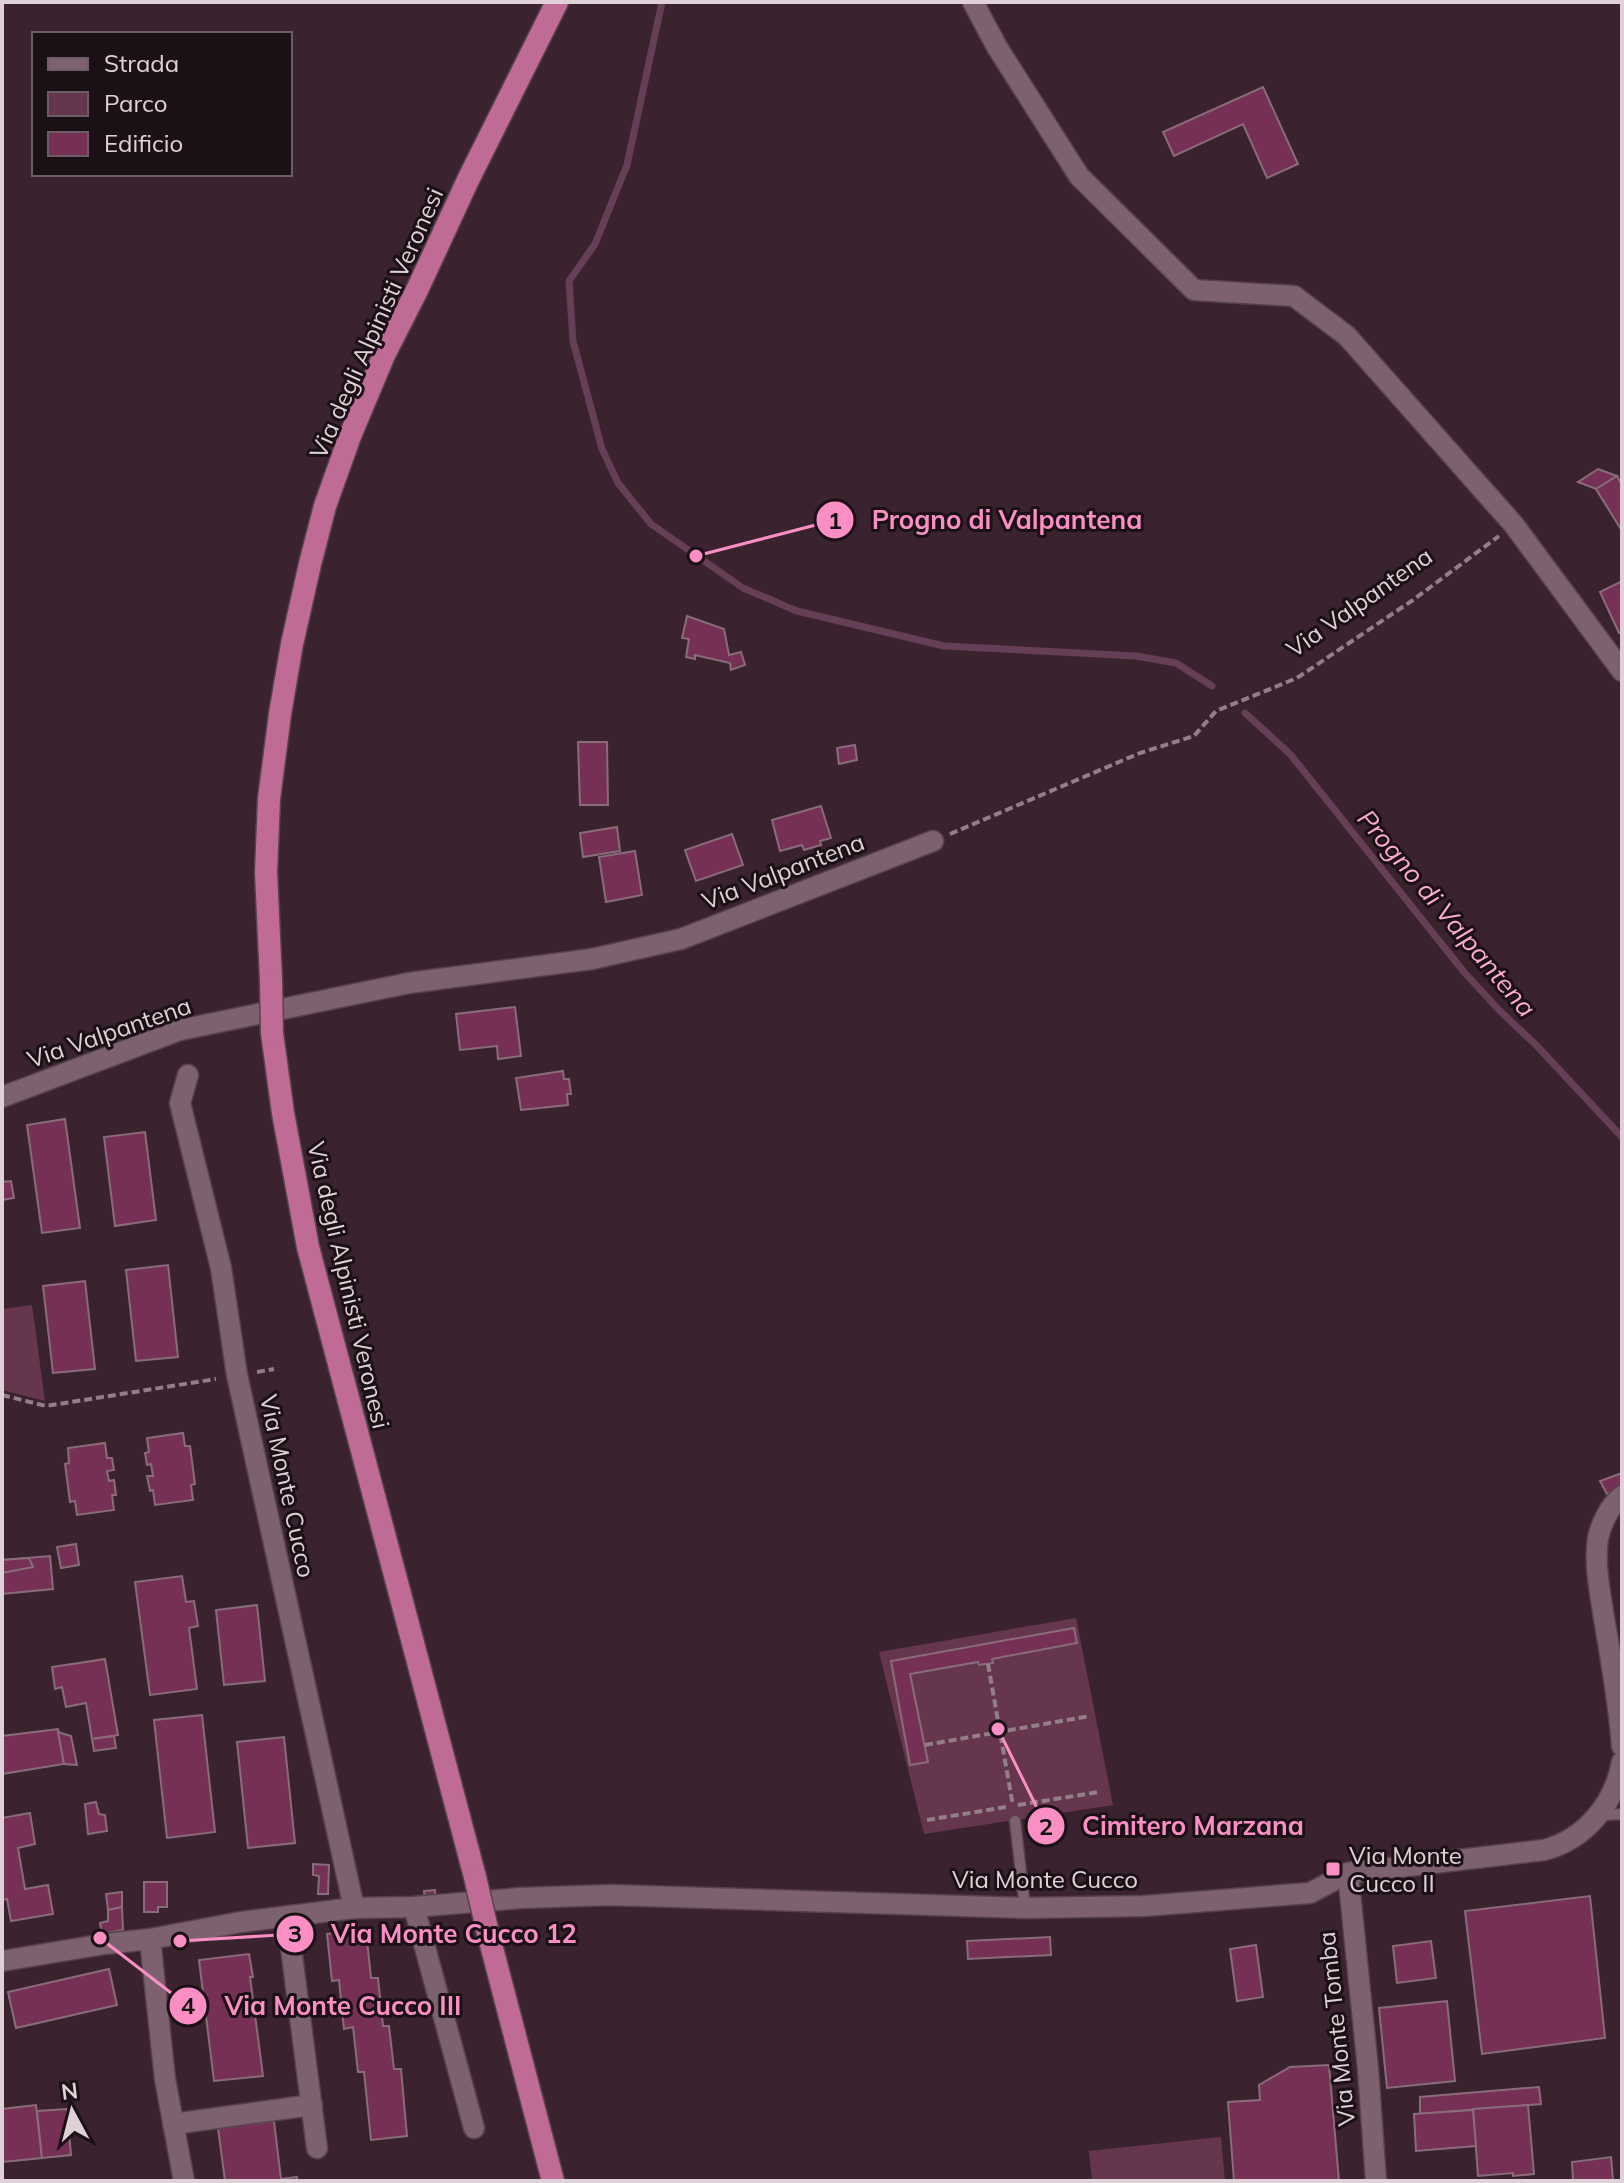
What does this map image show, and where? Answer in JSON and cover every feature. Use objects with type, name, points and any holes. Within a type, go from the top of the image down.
[{"type":"highway","name":"Via degli Alpinisti Veronesi","points":[[553,2181],[308,1247],[283,1113],[272,1033],[266,872],[269,799],[280,714],[292,644],[325,506],[384,355],[557,2]]},
{"type":"street","points":[[973,2],[997,47],[1079,176],[1194,290],[1294,296],[1347,336],[1514,525],[1622,671]]},
{"type":"street","name":"Via Valpantena","points":[[2,1097],[180,1030],[409,983],[592,959],[681,939],[933,841]]},
{"type":"street","name":"Via Monte Cucco","points":[[188,1075],[180,1103],[221,1268],[237,1375],[354,1908]]},
{"type":"street","points":[[1622,1496],[1603,1523],[1597,1551],[1600,1595],[1622,1746]]},
{"type":"street","name":"Via Monte Cucco","points":[[2,1961],[241,1922],[354,1908],[414,1907],[521,1898],[610,1895],[1025,1908],[1144,1906],[1310,1893],[1348,1873],[1557,1846],[1579,1834],[1599,1815],[1611,1796],[1622,1762]]},
{"type":"street","name":"Via Monte Tomba","points":[[1348,1873],[1376,2181]]},
{"type":"street","points":[[414,1907],[474,2128]]},
{"type":"street","points":[[287,1917],[317,2148]]},
{"type":"street","points":[[150,1939],[165,2079],[184,2181]]},
{"type":"street","points":[[173,2124],[312,2105]]},
{"type":"lane","points":[[1599,1815],[1622,1814]]},
{"type":"lane","points":[[1015,1821],[1025,1908]]},
{"type":"path","name":"Via Valpantena","points":[[933,841],[1140,753],[1194,736],[1216,711],[1297,678],[1413,600],[1514,525]]},
{"type":"path","points":[[2,1395],[46,1406],[274,1369]]},
{"type":"path","points":[[988,1664],[1015,1821]]},
{"type":"path","points":[[925,1745],[1090,1716]]},
{"type":"green space","points":[[32,1305],[45,1401],[2,1390],[2,1309]]},
{"type":"green space","points":[[1076,1618],[1113,1805],[924,1834],[879,1652]]},
{"type":"green space","points":[[1221,2137],[1225,2181],[1092,2181],[1089,2151]]},
{"type":"building","points":[[1263,87],[1298,164],[1267,178],[1243,124],[1174,156],[1163,132]]},
{"type":"building","points":[[1598,469],[1617,476],[1596,489],[1578,482]]},
{"type":"building","points":[[1617,476],[1622,485],[1622,531],[1596,489]]},
{"type":"building","points":[[1622,581],[1622,632],[1619,633],[1600,592]]},
{"type":"building","points":[[687,616],[724,629],[729,655],[741,652],[745,665],[731,670],[730,663],[695,655],[695,659],[686,657],[689,639],[682,638]]},
{"type":"building","points":[[578,742],[607,742],[608,805],[580,805]]},
{"type":"building","points":[[855,745],[857,760],[839,764],[837,748]]},
{"type":"building","points":[[821,806],[831,838],[804,850],[802,845],[780,851],[772,820]]},
{"type":"building","points":[[617,827],[620,851],[583,857],[580,833]]},
{"type":"building","points":[[732,834],[743,865],[696,881],[685,850]]},
{"type":"building","points":[[635,851],[642,895],[606,902],[599,857]]},
{"type":"building","points":[[515,1007],[521,1056],[498,1059],[497,1046],[460,1050],[456,1014]]},
{"type":"building","points":[[563,1071],[564,1079],[569,1079],[571,1094],[567,1094],[568,1105],[521,1110],[516,1078]]},
{"type":"building","points":[[65,1119],[80,1228],[42,1233],[27,1125]]},
{"type":"building","points":[[145,1132],[156,1220],[115,1226],[104,1137]]},
{"type":"building","points":[[11,1181],[14,1198],[2,1200],[2,1182]]},
{"type":"building","points":[[168,1265],[178,1357],[136,1361],[126,1270]]},
{"type":"building","points":[[85,1281],[95,1369],[53,1373],[43,1286]]},
{"type":"building","points":[[183,1433],[185,1446],[190,1446],[195,1484],[191,1485],[193,1500],[155,1505],[147,1476],[153,1476],[145,1453],[149,1452],[147,1438]]},
{"type":"building","points":[[105,1443],[107,1458],[112,1458],[114,1470],[107,1471],[109,1481],[114,1480],[114,1510],[77,1515],[75,1501],[70,1502],[65,1464],[69,1463],[68,1448]]},
{"type":"building","points":[[1622,1473],[1622,1488],[1607,1494],[1600,1481]]},
{"type":"building","points":[[76,1544],[79,1565],[61,1568],[57,1547]]},
{"type":"building","points":[[50,1556],[53,1589],[2,1594],[2,1560]]},
{"type":"building","points":[[29,1558],[33,1567],[2,1573],[2,1560]]},
{"type":"building","points":[[182,1576],[186,1602],[194,1601],[198,1626],[189,1628],[197,1689],[150,1695],[135,1582]]},
{"type":"building","points":[[257,1605],[265,1681],[224,1685],[216,1610]]},
{"type":"building","points":[[1074,1628],[1077,1643],[992,1659],[993,1663],[979,1665],[978,1662],[910,1674],[928,1762],[910,1765],[891,1661]]},
{"type":"building","points":[[105,1659],[118,1735],[92,1739],[86,1703],[66,1707],[62,1687],[55,1689],[52,1667]]},
{"type":"building","points":[[202,1715],[215,1832],[167,1838],[154,1720]]},
{"type":"building","points":[[58,1729],[64,1764],[2,1774],[2,1736]]},
{"type":"building","points":[[58,1732],[71,1736],[77,1765],[64,1764]]},
{"type":"building","points":[[114,1736],[116,1748],[94,1751],[92,1739]]},
{"type":"building","points":[[284,1737],[295,1843],[248,1848],[237,1742]]},
{"type":"building","points":[[96,1802],[99,1814],[105,1815],[107,1831],[88,1834],[85,1804]]},
{"type":"building","points":[[30,1813],[35,1844],[18,1848],[25,1889],[48,1885],[53,1914],[11,1921],[7,1899],[2,1900],[2,1818]]},
{"type":"building","points":[[313,1864],[329,1865],[328,1894],[318,1894],[319,1876],[313,1875]]},
{"type":"building","points":[[144,1882],[167,1882],[167,1907],[158,1907],[158,1912],[144,1912]]},
{"type":"building","points":[[435,1890],[436,1898],[425,1899],[424,1891]]},
{"type":"building","points":[[122,1892],[122,1907],[108,1910],[106,1894]]},
{"type":"building","points":[[1590,1896],[1605,2038],[1482,2054],[1465,1911]]},
{"type":"building","points":[[122,1907],[123,1930],[102,1934],[100,1923],[108,1921],[108,1910]]},
{"type":"building","points":[[366,1930],[371,1978],[378,1978],[383,2026],[389,2026],[394,2069],[401,2069],[407,2136],[371,2140],[364,2072],[358,2072],[353,2027],[344,2029],[339,1980],[332,1981],[327,1934]]},
{"type":"building","points":[[1050,1937],[1051,1955],[968,1959],[967,1941]]},
{"type":"building","points":[[1431,1941],[1436,1978],[1397,1983],[1393,1946]]},
{"type":"building","points":[[1256,1945],[1263,1997],[1237,2001],[1230,1949]]},
{"type":"building","points":[[249,1954],[263,2076],[214,2081],[199,1960]]},
{"type":"building","points":[[109,1969],[117,2005],[16,2028],[8,1992]]},
{"type":"building","points":[[1447,2001],[1455,2081],[1387,2088],[1379,2008]]},
{"type":"building","points":[[1329,2065],[1339,2181],[1234,2181],[1228,2102],[1260,2100],[1259,2085],[1290,2067]]},
{"type":"building","points":[[1539,2087],[1541,2104],[1420,2114],[1420,2097]]},
{"type":"building","points":[[36,2105],[42,2158],[3,2162],[2,2109]]},
{"type":"building","points":[[1528,2105],[1534,2174],[1478,2176],[1473,2109]]},
{"type":"building","points":[[67,2109],[71,2155],[42,2158],[37,2111]]},
{"type":"building","points":[[1473,2110],[1476,2146],[1416,2151],[1414,2114]]},
{"type":"building","points":[[274,2121],[281,2179],[297,2177],[297,2181],[225,2181],[218,2128]]},
{"type":"building","points":[[1611,2157],[1613,2180],[1573,2181],[1572,2162]]},
{"type":"waterway","name":"Progno di Valpantena","points":[[662,2],[627,165],[595,244],[569,281],[573,341],[602,449],[618,483],[651,524],[743,588],[797,611],[944,646],[1136,656],[1176,663],[1212,686]]},
{"type":"waterway","name":"Progno di Valpantena","points":[[1245,713],[1290,754],[1464,972],[1622,1137]]},
{"type":"place","name":"Progno di Valpantena","points":[[696,556]]},
{"type":"place","name":"Cimitero Marzana","points":[[998,1729]]},
{"type":"place","name":"Via Monte Cucco II","points":[[1333,1869]]},
{"type":"place","name":"Via Monte Cucco III","points":[[100,1938]]},
{"type":"place","name":"Via Monte Cucco 12","points":[[180,1941]]}]
